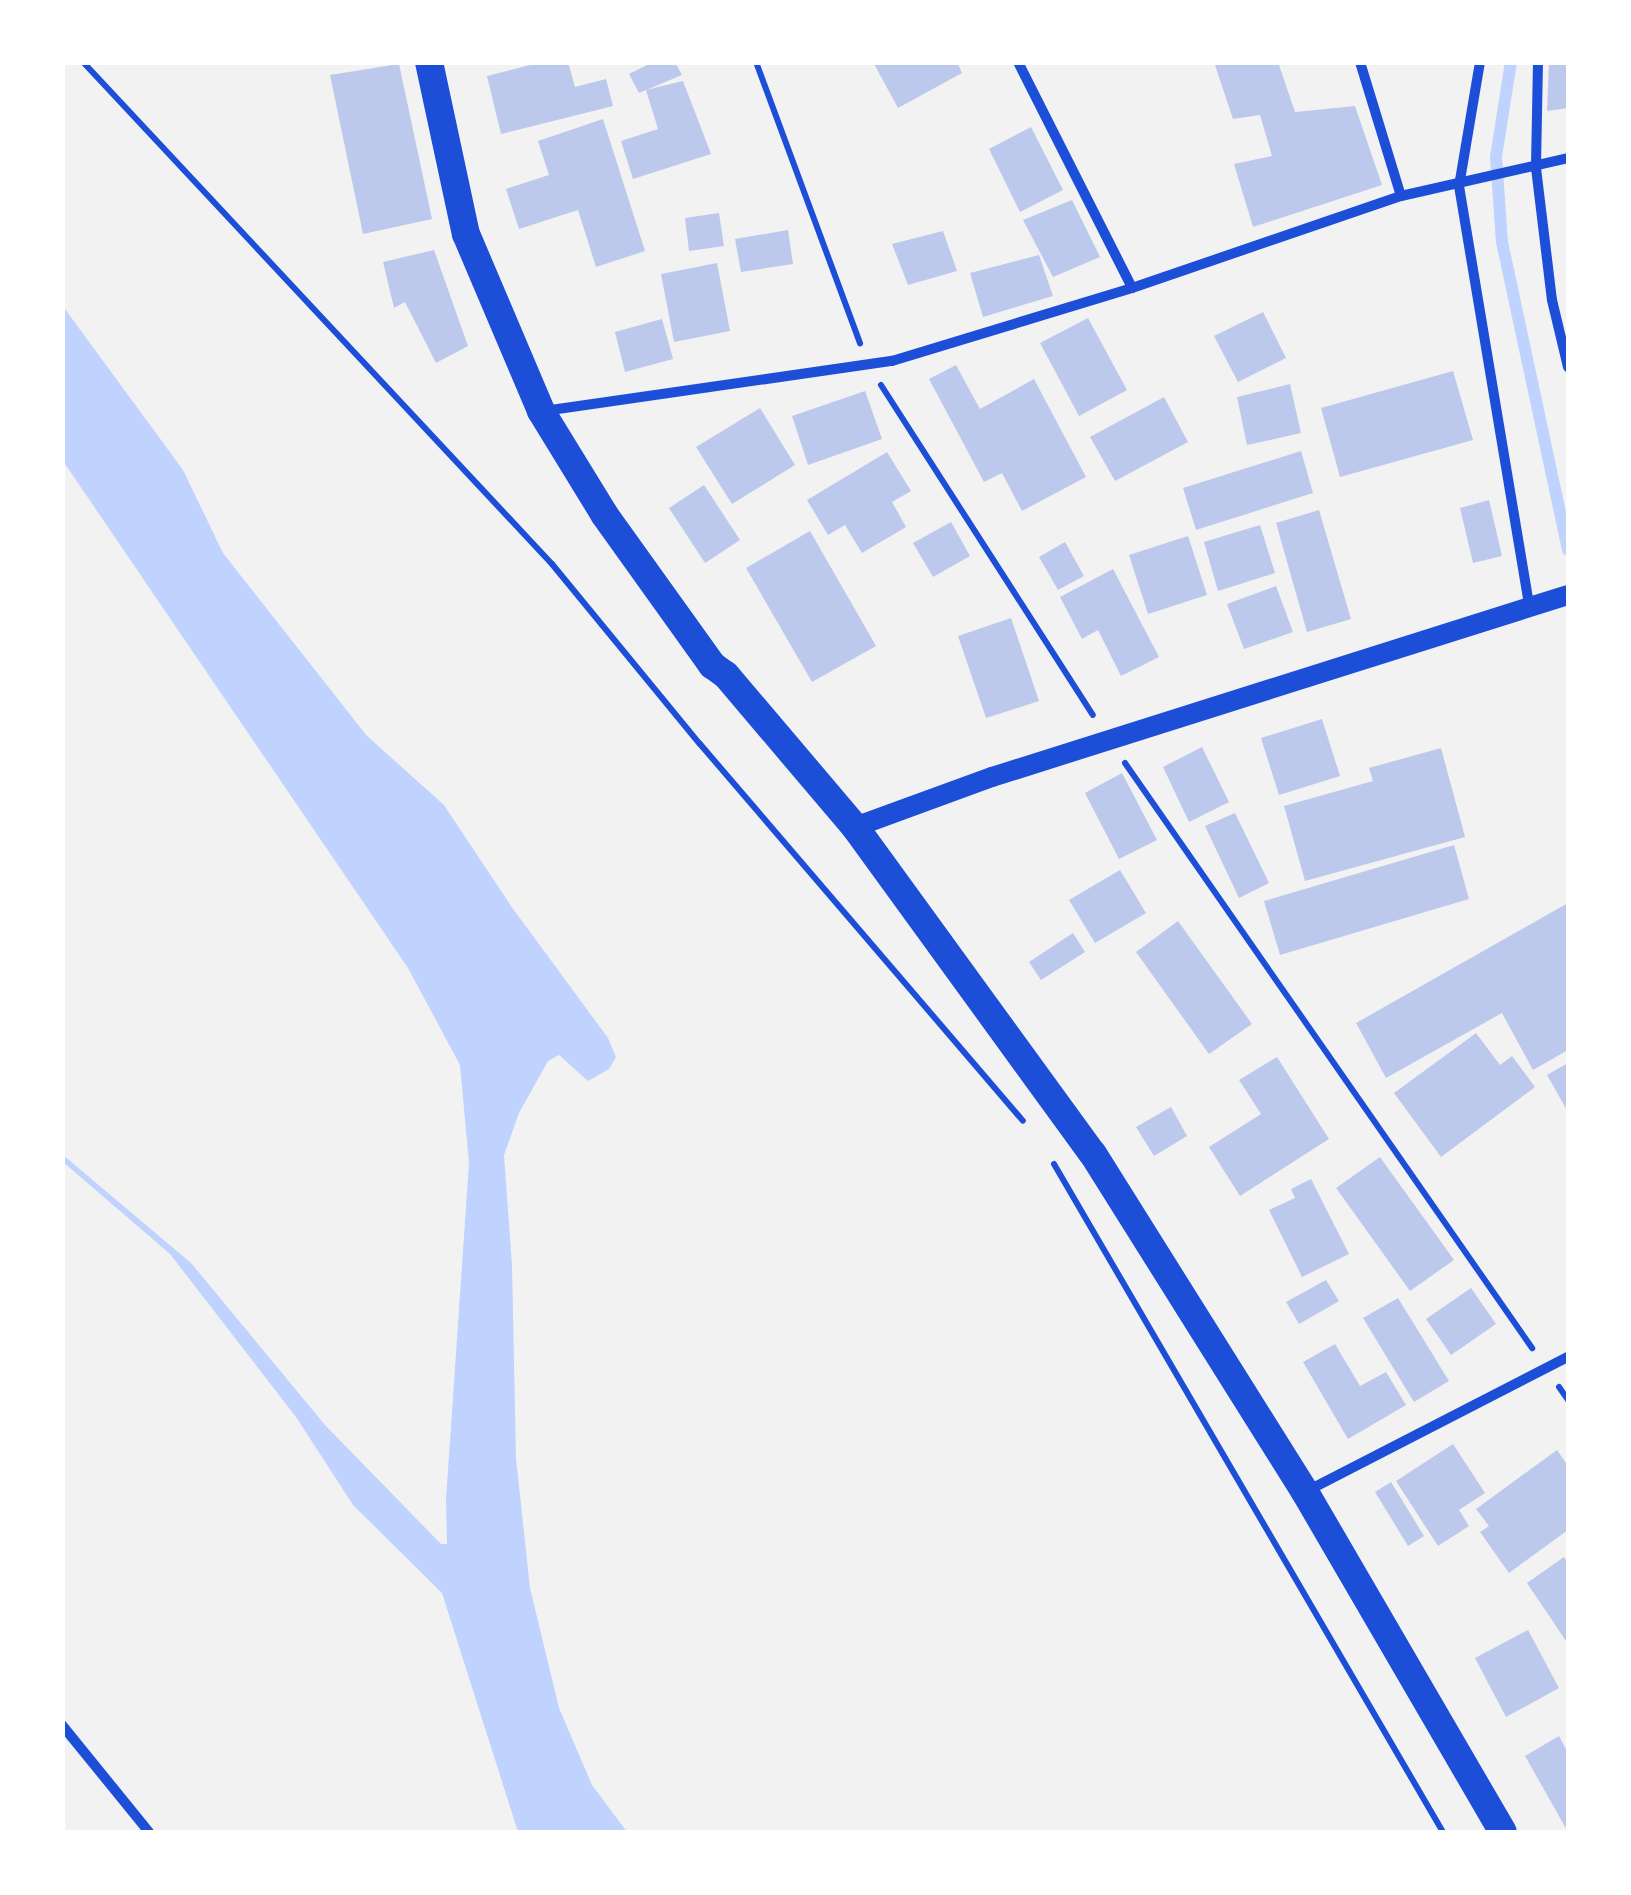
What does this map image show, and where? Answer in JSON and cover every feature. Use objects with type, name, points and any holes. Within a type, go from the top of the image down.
[{"type":"highway","points":[[429,62],[466,234],[541,411],[604,514],[712,665],[726,675],[855,827],[1093,1154],[1305,1492],[1503,1832]]},
{"type":"main road","points":[[855,827],[992,776],[1568,595]]},
{"type":"street","points":[[1018,62],[1132,288]]},
{"type":"street","points":[[1360,62],[1401,196]]},
{"type":"street","points":[[1480,62],[1459,186],[1537,604]]},
{"type":"street","points":[[1538,62],[1536,168],[1552,300],[1568,367]]},
{"type":"street","points":[[541,411],[892,362],[1132,288],[1401,196],[1459,186],[1568,158]]},
{"type":"street","points":[[1305,1492],[1568,1357]]},
{"type":"street","points":[[62,1724],[149,1832]]},
{"type":"path","points":[[83,62],[552,564],[700,744],[1029,1128]]},
{"type":"path","points":[[1052,1160],[1443,1832]]},
{"type":"water","points":[[62,305],[183,470],[223,553],[367,736],[444,805],[511,906],[608,1038],[616,1057],[609,1069],[588,1081],[559,1055],[548,1061],[519,1113],[504,1155],[512,1265],[516,1458],[530,1588],[559,1708],[592,1785],[627,1832],[518,1832],[442,1593],[353,1505],[296,1417],[170,1254],[63,1162],[63,1155],[191,1263],[325,1425],[441,1544],[447,1544],[446,1499],[469,1163],[460,1065],[408,968],[63,461]]},
{"type":"building","points":[[542,62],[568,62],[575,87],[606,79],[613,106],[501,134],[487,76]]},
{"type":"building","points":[[653,62],[675,62],[682,75],[639,93],[629,74]]},
{"type":"building","points":[[873,62],[957,62],[962,73],[898,108]]},
{"type":"building","points":[[1214,62],[1278,62],[1295,112],[1355,106],[1382,185],[1253,227],[1234,164],[1272,156],[1260,115],[1233,119]]},
{"type":"building","points":[[1549,62],[1568,62],[1568,108],[1547,111]]},
{"type":"building","points":[[399,64],[432,219],[363,234],[330,75]]},
{"type":"building","points":[[683,81],[711,154],[633,179],[621,141],[658,129],[646,90]]},
{"type":"building","points":[[603,119],[645,251],[596,267],[578,210],[519,229],[506,189],[549,175],[538,141]]},
{"type":"building","points":[[1031,127],[1063,190],[1020,212],[989,149]]},
{"type":"building","points":[[1072,200],[1100,257],[1053,277],[1023,220]]},
{"type":"building","points":[[719,213],[724,246],[689,251],[685,218]]},
{"type":"building","points":[[788,230],[793,264],[741,272],[735,239]]},
{"type":"building","points":[[943,231],[957,271],[908,285],[892,244]]},
{"type":"building","points":[[434,250],[468,346],[436,363],[405,302],[394,308],[383,262]]},
{"type":"building","points":[[1039,255],[1053,296],[983,317],[970,273]]},
{"type":"building","points":[[717,263],[730,331],[674,342],[661,274]]},
{"type":"building","points":[[1263,312],[1286,358],[1238,382],[1214,336]]},
{"type":"building","points":[[1088,318],[1127,390],[1079,416],[1040,343]]},
{"type":"building","points":[[662,319],[673,359],[625,372],[615,332]]},
{"type":"building","points":[[956,365],[980,409],[1034,379],[1086,477],[1022,511],[1002,473],[984,482],[929,379]]},
{"type":"building","points":[[1453,371],[1473,440],[1340,477],[1321,408]]},
{"type":"building","points":[[1290,384],[1301,433],[1247,445],[1237,397]]},
{"type":"building","points":[[865,391],[882,439],[808,465],[792,416]]},
{"type":"building","points":[[1164,397],[1188,442],[1115,481],[1090,437]]},
{"type":"building","points":[[760,408],[795,465],[732,504],[696,447]]},
{"type":"building","points":[[1301,451],[1313,493],[1196,530],[1183,488]]},
{"type":"building","points":[[887,452],[911,491],[892,502],[906,527],[862,553],[845,525],[828,535],[807,500]]},
{"type":"building","points":[[704,485],[740,540],[705,563],[669,508]]},
{"type":"building","points":[[1489,500],[1502,556],[1473,563],[1460,508]]},
{"type":"building","points":[[1319,510],[1351,619],[1307,632],[1276,523]]},
{"type":"building","points":[[951,522],[970,556],[933,577],[913,543]]},
{"type":"building","points":[[1260,525],[1275,573],[1218,591],[1204,542]]},
{"type":"building","points":[[810,531],[876,646],[812,682],[746,568]]},
{"type":"building","points":[[1188,536],[1207,595],[1148,614],[1129,555]]},
{"type":"building","points":[[1065,542],[1084,576],[1058,590],[1039,557]]},
{"type":"building","points":[[1113,569],[1159,657],[1121,676],[1098,630],[1082,639],[1060,597]]},
{"type":"building","points":[[1276,586],[1293,632],[1244,649],[1227,604]]},
{"type":"building","points":[[1011,618],[1039,701],[986,718],[958,636]]},
{"type":"building","points":[[1322,719],[1340,776],[1279,795],[1261,738]]},
{"type":"building","points":[[1202,747],[1229,802],[1189,822],[1163,767]]},
{"type":"building","points":[[1441,748],[1465,837],[1305,881],[1284,806],[1373,781],[1369,768]]},
{"type":"building","points":[[1122,773],[1157,840],[1119,859],[1085,793]]},
{"type":"building","points":[[1235,813],[1269,883],[1239,898],[1205,826]]},
{"type":"building","points":[[1454,845],[1469,899],[1280,955],[1264,901]]},
{"type":"building","points":[[1120,870],[1146,913],[1095,943],[1069,900]]},
{"type":"building","points":[[1568,903],[1568,1050],[1533,1070],[1502,1013],[1386,1078],[1356,1023]]},
{"type":"building","points":[[1178,921],[1252,1024],[1209,1054],[1136,952]]},
{"type":"building","points":[[1073,933],[1085,952],[1041,980],[1029,962]]},
{"type":"building","points":[[1476,1033],[1500,1065],[1512,1056],[1535,1087],[1441,1157],[1394,1093]]},
{"type":"building","points":[[1277,1057],[1329,1139],[1240,1196],[1209,1147],[1261,1114],[1239,1080]]},
{"type":"building","points":[[1568,1063],[1568,1112],[1547,1075]]},
{"type":"building","points":[[1171,1107],[1187,1136],[1154,1156],[1136,1127]]},
{"type":"building","points":[[1380,1157],[1454,1260],[1410,1291],[1336,1188]]},
{"type":"building","points":[[1311,1179],[1349,1254],[1302,1277],[1269,1210],[1295,1198],[1291,1189]]},
{"type":"building","points":[[1326,1280],[1339,1301],[1299,1324],[1286,1302]]},
{"type":"building","points":[[1471,1288],[1496,1324],[1451,1355],[1426,1319]]},
{"type":"building","points":[[1398,1298],[1449,1381],[1414,1402],[1363,1318]]},
{"type":"building","points":[[1335,1344],[1360,1386],[1386,1372],[1406,1405],[1348,1439],[1303,1362]]},
{"type":"building","points":[[1453,1444],[1485,1493],[1459,1510],[1469,1526],[1438,1546],[1396,1481]]},
{"type":"building","points":[[1557,1450],[1568,1466],[1568,1530],[1509,1573],[1480,1532],[1489,1526],[1476,1509]]},
{"type":"building","points":[[1391,1482],[1424,1536],[1408,1546],[1375,1492]]},
{"type":"building","points":[[1564,1557],[1568,1563],[1568,1644],[1527,1583]]},
{"type":"building","points":[[1528,1630],[1559,1688],[1506,1717],[1475,1658]]},
{"type":"building","points":[[1559,1736],[1568,1753],[1568,1832],[1525,1756]]},
{"type":"waterway","points":[[1511,62],[1496,157],[1502,242],[1568,550]]}]
